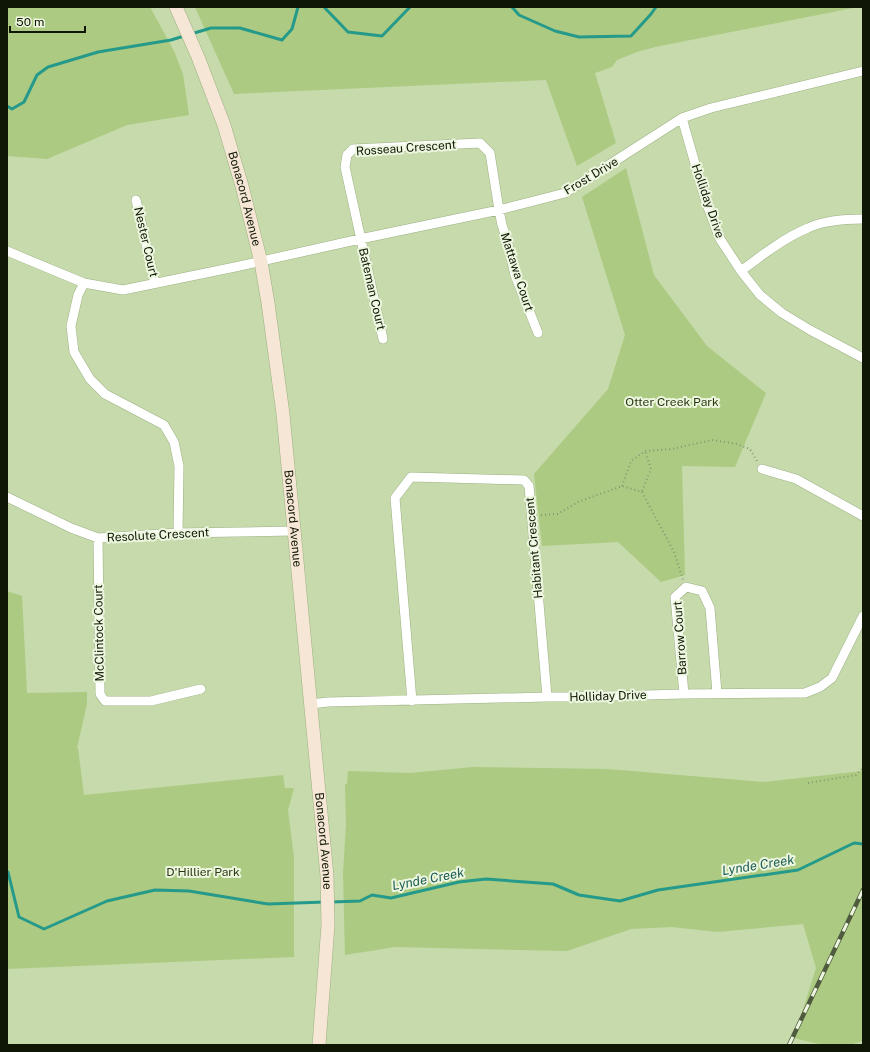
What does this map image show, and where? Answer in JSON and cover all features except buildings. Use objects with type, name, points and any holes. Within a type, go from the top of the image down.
[{"type":"street","name":"Bonacord Avenue","points":[[178,12],[198,57],[224,125],[242,186],[261,262],[268,303],[283,414],[327,876],[328,925],[319,1045]]},
{"type":"street","name":"Frost Drive","points":[[261,262],[360,239],[498,210],[565,193],[682,118],[711,108],[863,71]]},
{"type":"street","name":"Holliday Drive","points":[[682,118],[706,202],[720,239],[741,270],[760,295],[782,313],[810,330],[863,358]]},
{"type":"street","name":"Rosseau Crescent","points":[[360,239],[344,167],[347,155],[353,149],[480,143],[490,153],[498,210]]},
{"type":"street","name":"Nester Court","points":[[136,200],[155,283]]},
{"type":"street","name":"Mattawa Court","points":[[498,210],[515,275],[538,333]]},
{"type":"street","points":[[741,270],[789,237],[809,227],[828,222],[863,219]]},
{"type":"street","name":"Bateman Court","points":[[360,239],[383,339]]},
{"type":"street","points":[[7,251],[84,283],[123,290],[261,262]]},
{"type":"street","points":[[84,283],[78,295],[71,326],[74,352],[90,379],[105,394],[164,424],[174,442],[179,466],[178,533]]},
{"type":"street","points":[[762,469],[796,479],[863,516]]},
{"type":"street","name":"Habitant Crescent","points":[[412,701],[395,498],[411,477],[524,480],[529,486],[547,697]]},
{"type":"street","name":"Resolute Crescent","points":[[7,497],[70,528],[98,538],[178,533],[294,531]]},
{"type":"street","name":"McClintock Court","points":[[98,538],[100,694],[105,701],[151,702],[201,689]]},
{"type":"street","name":"Barrow Court","points":[[684,694],[674,598],[686,587],[702,591],[710,608],[717,693]]},
{"type":"street","name":"Holliday Drive","points":[[311,704],[328,702],[717,693],[805,693],[820,687],[832,678],[863,616]]},
{"type":"path","points":[[622,486],[631,461],[645,451],[672,449],[712,440],[737,444],[750,449],[762,469]]},
{"type":"path","points":[[642,492],[651,469],[645,451]]},
{"type":"path","points":[[531,516],[558,514],[578,502],[622,486],[642,492],[674,552],[686,587]]},
{"type":"path","points":[[808,783],[856,775],[863,768]]},
{"type":"green space","points":[[7,7],[150,7],[174,51],[183,74],[189,115],[127,125],[47,159],[7,156]]},
{"type":"green space","points":[[195,7],[858,7],[655,47],[617,60],[612,67],[595,73],[616,143],[577,166],[546,80],[234,94]]},
{"type":"green space","name":"Otter Creek Park","points":[[626,168],[654,275],[707,346],[766,393],[735,467],[682,466],[685,575],[661,582],[618,542],[542,546],[534,474],[608,389],[625,335],[582,197]]},
{"type":"green space","name":"D'Hillier Park","points":[[7,591],[22,596],[27,693],[87,692],[87,704],[77,748],[84,795],[283,775],[285,788],[294,788],[288,810],[294,858],[294,957],[7,969]]},
{"type":"green space","points":[[473,767],[607,769],[764,782],[863,771],[863,1041],[854,1044],[837,1046],[794,1038],[816,968],[803,924],[717,932],[672,927],[631,929],[567,951],[395,947],[345,955],[343,873],[346,825],[345,784],[347,784],[348,771],[411,773]]},
{"type":"waterway","points":[[191,34],[211,28],[240,28],[282,40],[292,29],[298,7]]},
{"type":"waterway","points":[[324,7],[348,32],[382,36],[410,7]]},
{"type":"waterway","points":[[512,7],[519,15],[555,31],[579,37],[631,36],[656,7]]},
{"type":"waterway","points":[[7,106],[12,109],[24,102],[37,75],[48,67],[98,52],[171,40],[184,36]]},
{"type":"waterway","name":"Lynde Creek","points":[[331,902],[360,901],[372,895],[391,898],[459,882],[486,879],[553,884],[579,895],[620,901],[658,890],[798,870],[854,843],[863,844]]},
{"type":"waterway","name":"Lynde Creek","points":[[7,872],[19,917],[44,929],[107,901],[155,890],[189,891],[268,904],[325,902]]},
{"type":"railway","points":[[789,1045],[863,890]]}]
